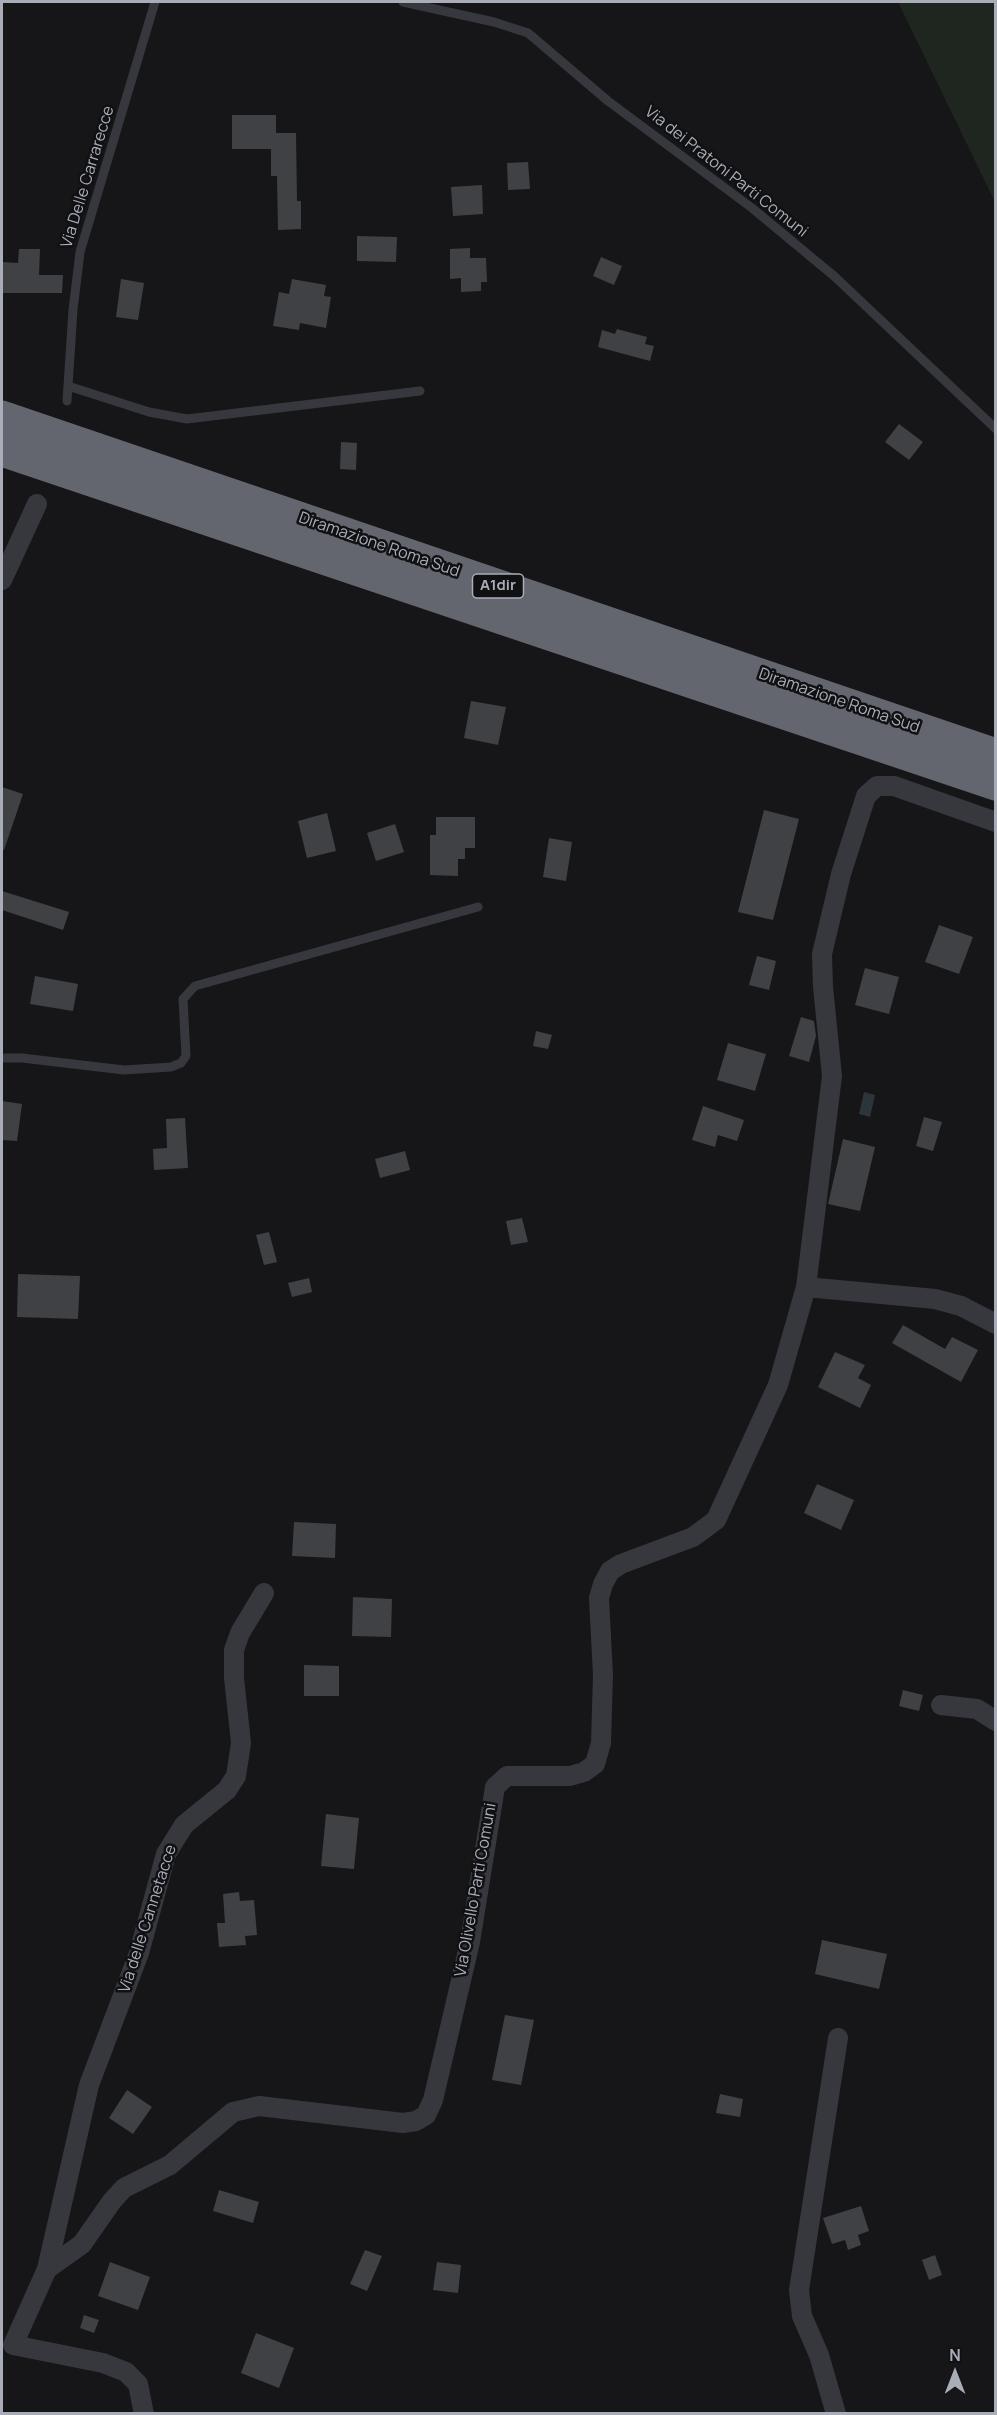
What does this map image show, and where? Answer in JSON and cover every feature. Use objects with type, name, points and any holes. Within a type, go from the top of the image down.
[{"type":"highway","name":"Diramazione Roma Sud","points":[[2,417],[996,754]]},
{"type":"highway","name":"Diramazione Roma Sud","points":[[2,450],[996,784]]},
{"type":"street","points":[[2,580],[36,504]]},
{"type":"street","points":[[996,822],[888,784],[877,786],[867,796],[841,874],[822,954],[823,994],[832,1076],[806,1287],[935,1299],[961,1306],[996,1324]]},
{"type":"street","name":"Via Olivello Parti Comuni","points":[[47,2269],[82,2244],[112,2201],[124,2188],[170,2165],[233,2112],[259,2106],[403,2123],[416,2121],[426,2115],[434,2100],[468,1949],[495,1787],[507,1776],[570,1776],[584,1772],[595,1764],[601,1743],[603,1675],[599,1598],[603,1584],[610,1571],[621,1564],[693,1537],[716,1520],[781,1378],[806,1287]]},
{"type":"street","name":"Via delle Cannetacce","points":[[47,2269],[89,2085],[139,1953],[166,1854],[184,1825],[219,1797],[236,1776],[241,1743],[234,1678],[234,1650],[240,1633],[264,1593]]},
{"type":"street","points":[[941,1705],[977,1709],[996,1721]]},
{"type":"street","points":[[836,2414],[819,2355],[802,2316],[799,2290],[838,2038]]},
{"type":"street","points":[[47,2269],[7,2343],[103,2363],[126,2372],[138,2384],[144,2414]]},
{"type":"lane","name":"Via Delle Carrarecce","points":[[67,401],[80,252],[155,2]]},
{"type":"lane","name":"Via dei Pratoni Parti Comuni","points":[[403,2],[494,22],[528,33],[608,100],[752,208],[834,276],[996,429]]},
{"type":"lane","points":[[68,386],[149,412],[187,419],[420,391]]},
{"type":"lane","points":[[2,1059],[22,1058],[124,1070],[171,1067],[181,1063],[186,1056],[183,999],[195,986],[478,907]]},
{"type":"shaded area","points":[[898,2],[995,2],[995,202]]},
{"type":"shaded area","points":[[864,1092],[875,1095],[870,1117],[859,1114]]},
{"type":"building","points":[[232,115],[276,115],[276,133],[296,133],[297,201],[301,201],[301,229],[278,230],[277,176],[271,176],[271,149],[232,149]]},
{"type":"building","points":[[528,162],[530,189],[508,190],[507,163]]},
{"type":"building","points":[[482,185],[483,214],[453,216],[451,187]]},
{"type":"building","points":[[357,236],[397,237],[396,262],[357,261]]},
{"type":"building","points":[[470,248],[470,258],[486,258],[487,282],[481,282],[481,291],[461,292],[461,278],[450,279],[450,249]]},
{"type":"building","points":[[19,249],[40,249],[39,275],[63,275],[62,293],[2,293],[2,262],[18,263]]},
{"type":"building","points":[[601,257],[622,266],[614,285],[593,276]]},
{"type":"building","points":[[121,279],[144,283],[138,320],[116,317]]},
{"type":"building","points":[[292,279],[326,285],[324,296],[331,297],[326,328],[300,323],[299,330],[273,326],[279,292],[289,294]]},
{"type":"building","points":[[617,329],[647,337],[645,344],[654,346],[650,361],[598,347],[602,330],[615,334]]},
{"type":"building","points":[[899,424],[923,442],[909,460],[885,442]]},
{"type":"building","points":[[341,442],[357,443],[356,470],[340,469]]},
{"type":"building","points":[[471,701],[506,707],[498,745],[464,738]]},
{"type":"building","points":[[2,787],[23,794],[4,850],[2,850]]},
{"type":"building","points":[[764,810],[799,819],[773,920],[738,912]]},
{"type":"building","points":[[327,813],[336,851],[307,858],[298,821]]},
{"type":"building","points":[[436,817],[475,817],[475,848],[465,848],[465,859],[458,859],[458,876],[430,875],[430,835],[436,835]]},
{"type":"building","points":[[395,824],[404,852],[376,861],[367,833]]},
{"type":"building","points":[[549,838],[572,842],[566,881],[543,877]]},
{"type":"building","points":[[2,891],[69,912],[63,930],[2,910]]},
{"type":"building","points":[[939,925],[973,937],[959,974],[925,962]]},
{"type":"building","points":[[757,956],[776,961],[769,990],[749,985]]},
{"type":"building","points":[[865,968],[899,977],[889,1014],[855,1005]]},
{"type":"building","points":[[35,976],[78,984],[73,1011],[30,1004]]},
{"type":"building","points":[[801,1017],[814,1021],[816,1036],[809,1062],[789,1056]]},
{"type":"building","points":[[536,1031],[552,1035],[548,1049],[533,1046]]},
{"type":"building","points":[[728,1043],[766,1054],[755,1091],[717,1080]]},
{"type":"building","points":[[2,1101],[22,1104],[17,1141],[2,1140]]},
{"type":"building","points":[[703,1106],[744,1120],[737,1141],[718,1135],[715,1147],[692,1140]]},
{"type":"building","points":[[924,1117],[942,1122],[933,1151],[916,1146]]},
{"type":"building","points":[[185,1118],[188,1168],[154,1170],[153,1149],[167,1148],[166,1119]]},
{"type":"building","points":[[843,1139],[875,1147],[860,1211],[828,1204]]},
{"type":"building","points":[[405,1151],[410,1170],[380,1178],[375,1159]]},
{"type":"building","points":[[522,1218],[528,1242],[511,1245],[506,1221]]},
{"type":"building","points":[[269,1232],[277,1262],[264,1265],[256,1235]]},
{"type":"building","points":[[18,1274],[80,1276],[78,1319],[17,1317]]},
{"type":"building","points":[[309,1278],[312,1292],[292,1297],[288,1283]]},
{"type":"building","points":[[903,1325],[945,1349],[952,1337],[978,1350],[961,1382],[892,1343]]},
{"type":"building","points":[[835,1352],[865,1365],[858,1378],[871,1385],[860,1408],[818,1387]]},
{"type":"building","points":[[817,1484],[854,1500],[841,1530],[804,1513]]},
{"type":"building","points":[[294,1522],[336,1524],[335,1558],[292,1556]]},
{"type":"building","points":[[353,1597],[392,1599],[391,1637],[352,1636]]},
{"type":"building","points":[[304,1665],[339,1666],[339,1696],[304,1696]]},
{"type":"building","points":[[903,1690],[923,1695],[919,1711],[899,1706]]},
{"type":"building","points":[[326,1814],[359,1818],[354,1869],[321,1866]]},
{"type":"building","points":[[239,1892],[240,1901],[254,1900],[257,1935],[245,1936],[246,1945],[219,1947],[217,1923],[225,1923],[223,1894]]},
{"type":"building","points":[[822,1940],[887,1954],[879,1989],[815,1974]]},
{"type":"building","points":[[505,2015],[534,2020],[521,2085],[492,2080]]},
{"type":"building","points":[[127,2090],[152,2107],[133,2134],[109,2118]]},
{"type":"building","points":[[720,2094],[743,2099],[740,2117],[716,2113]]},
{"type":"building","points":[[219,2190],[259,2202],[253,2223],[213,2211]]},
{"type":"building","points":[[861,2206],[869,2231],[858,2235],[861,2245],[848,2250],[845,2240],[832,2244],[823,2218]]},
{"type":"building","points":[[365,2250],[382,2256],[367,2291],[350,2284]]},
{"type":"building","points":[[935,2255],[942,2275],[929,2280],[922,2260]]},
{"type":"building","points":[[110,2262],[150,2277],[138,2310],[98,2296]]},
{"type":"building","points":[[437,2262],[461,2265],[458,2293],[433,2290]]},
{"type":"building","points":[[84,2315],[99,2320],[94,2333],[80,2328]]},
{"type":"building","points":[[256,2333],[294,2348],[279,2388],[241,2373]]}]
